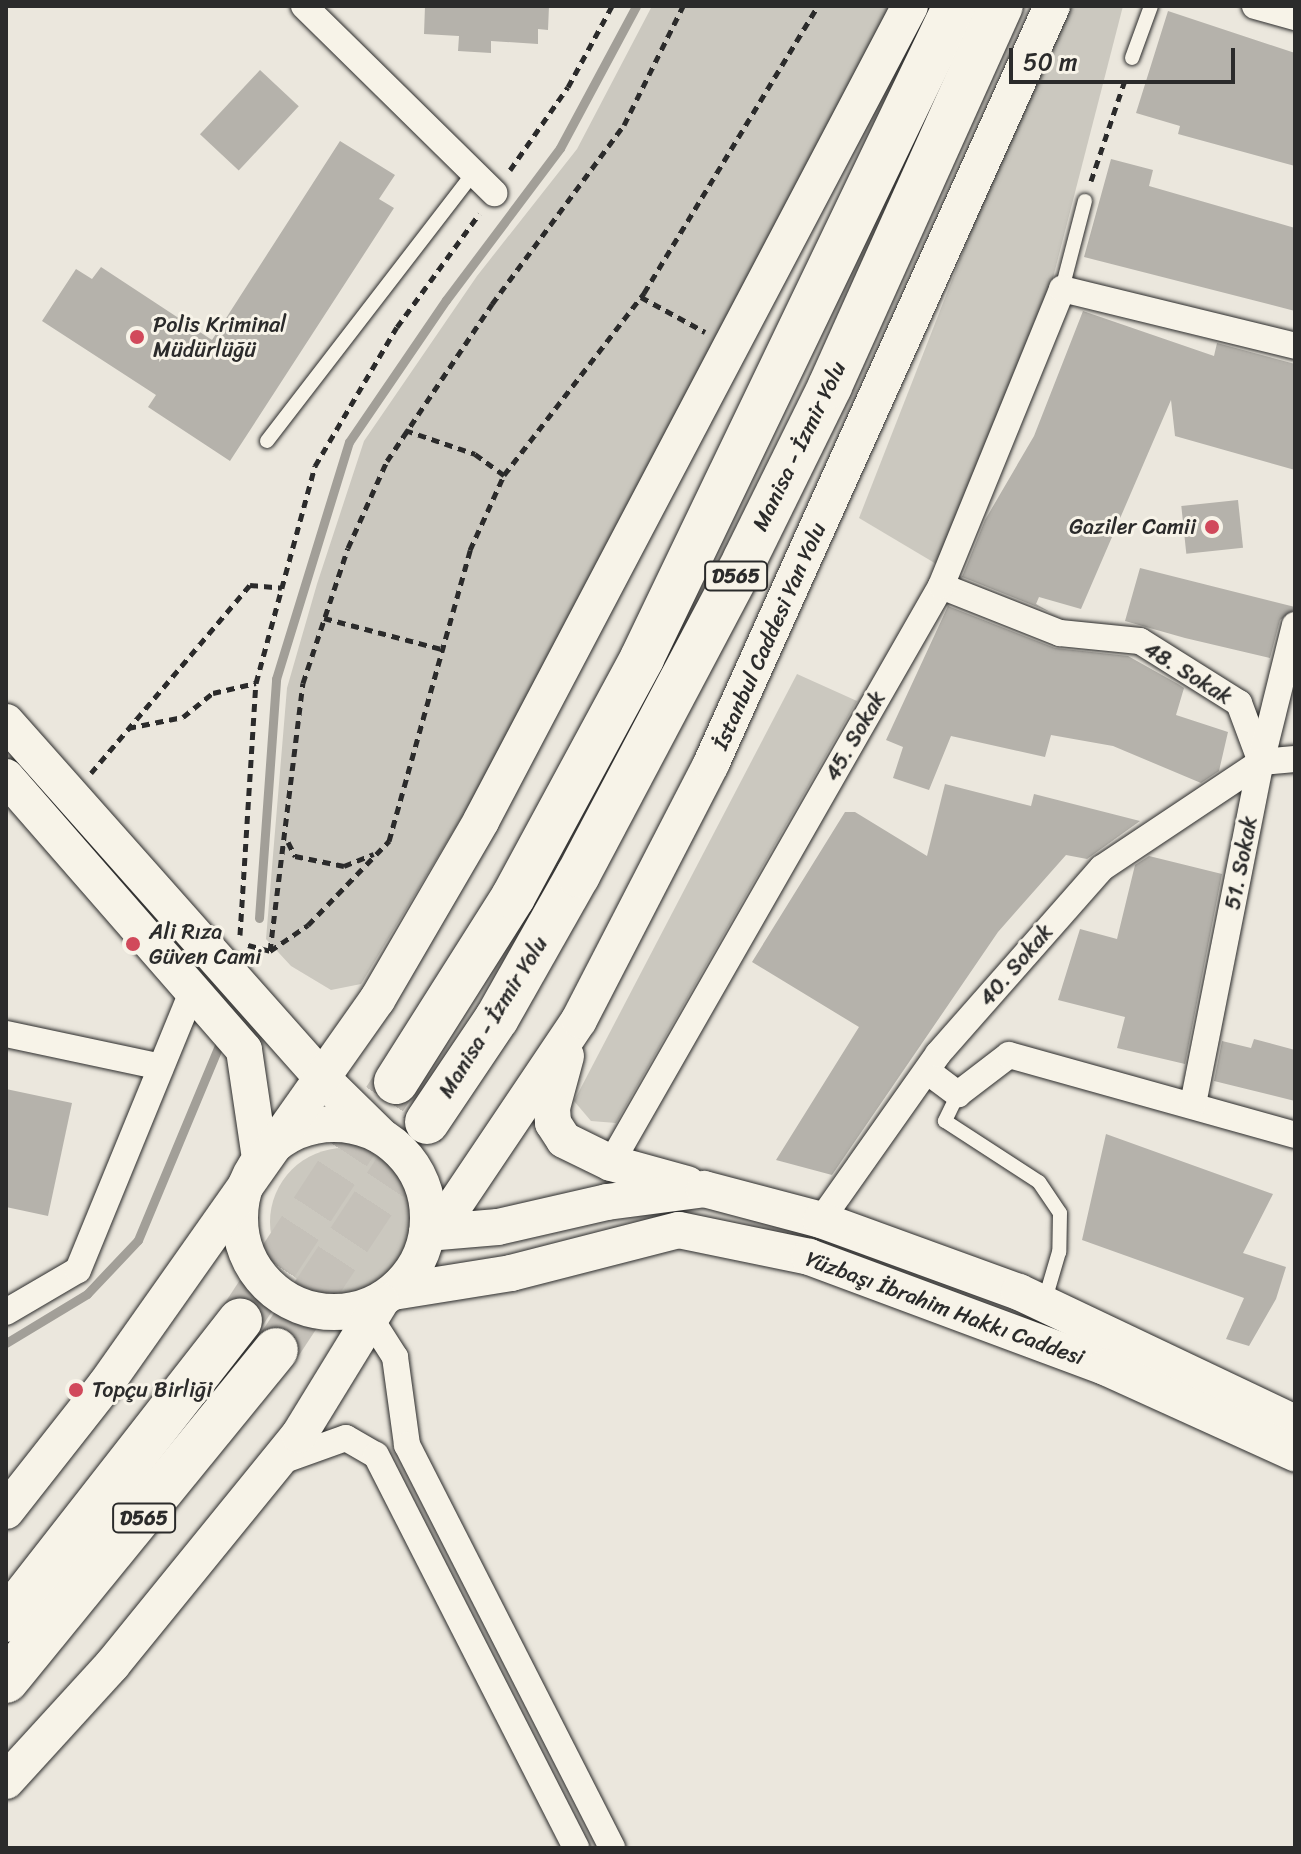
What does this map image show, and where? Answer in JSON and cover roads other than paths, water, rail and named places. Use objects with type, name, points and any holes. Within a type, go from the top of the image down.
[{"type":"highway","name":"D565","points":[[396,1082],[513,897],[642,658],[955,6]]},
{"type":"highway","name":"Manisa - İzmir Yolu","points":[[427,1122],[497,1018],[570,888],[745,559],[830,386],[1001,6]]},
{"type":"highway","name":"D565","points":[[6,1620],[240,1320]]},
{"type":"highway","name":"D565","points":[[6,1681],[276,1350]]},
{"type":"main road","points":[[6,1511],[106,1384],[260,1159],[323,1079],[377,1000],[481,821],[910,6]]},
{"type":"main road","name":"İstanbul Caddesi Yan Yolu","points":[[427,1233],[450,1212],[579,1020],[711,764],[1052,6]]},
{"type":"main road","points":[[6,722],[323,1079],[406,1158],[422,1184],[427,1233],[414,1269],[382,1305],[276,1463],[112,1665],[6,1781]]},
{"type":"main road","points":[[6,777],[244,1050],[260,1159]]},
{"type":"main road","points":[[579,1020],[557,1084],[553,1123],[564,1140],[611,1163],[704,1189]]},
{"type":"main road","points":[[382,1305],[336,1312],[306,1308],[279,1295],[257,1273],[243,1246],[240,1215],[245,1185],[260,1159],[286,1137],[318,1126],[352,1126],[384,1138]]},
{"type":"main road","name":"Yüzbaşı İbrahim Hakkı Caddesi","points":[[427,1233],[498,1227],[607,1202],[704,1189],[821,1220],[1044,1303],[1295,1423]]},
{"type":"main road","name":"Yüzbaşı İbrahim Hakkı Caddesi","points":[[382,1305],[679,1230],[809,1257],[1105,1367],[1295,1453]]},
{"type":"street","points":[[304,6],[494,193]]},
{"type":"street","points":[[1255,6],[1295,17]]},
{"type":"street","points":[[1062,289],[1295,346]]},
{"type":"street","name":"45. Sokak","points":[[611,1163],[941,586],[1062,289]]},
{"type":"street","name":"48. Sokak","points":[[941,586],[1060,633],[1140,641],[1239,703],[1261,762]]},
{"type":"street","name":"51. Sokak","points":[[1193,1104],[1261,762],[1295,625]]},
{"type":"street","points":[[1261,762],[1295,759]]},
{"type":"street","name":"40. Sokak","points":[[821,1220],[927,1071],[1102,868],[1261,762]]},
{"type":"street","points":[[6,1312],[78,1270],[192,992]]},
{"type":"street","points":[[6,1034],[161,1067]]},
{"type":"street","points":[[927,1071],[958,1094],[1009,1055],[1295,1135]]},
{"type":"street","points":[[382,1305],[395,1357],[407,1445],[612,1848]]},
{"type":"street","points":[[276,1463],[346,1438],[376,1455],[576,1848]]},
{"type":"lane","points":[[1132,58],[1151,6]]},
{"type":"lane","points":[[267,441],[474,172]]},
{"type":"lane","name":"45. Sokak","points":[[1062,289],[1085,201]]},
{"type":"lane","points":[[958,1094],[945,1121],[1039,1182],[1060,1213],[1059,1252],[1044,1303]]},
{"type":"waterway","points":[[259,918],[276,679],[349,442],[446,300],[560,148],[636,6]]},
{"type":"waterway","points":[[6,1343],[87,1294],[138,1240],[219,1045]]},
{"type":"tunnel","points":[[240,1320],[396,1082]]},
{"type":"tunnel","points":[[276,1350],[427,1122]]},
{"type":"place","name":"Polis Kriminal Müdürlüğü","points":[[137,337]]},
{"type":"place","name":"Gaziler Camii","points":[[1212,527]]},
{"type":"place","name":"Ali Rıza Güven Cami","points":[[133,944]]},
{"type":"place","name":"Topçu Birliği","points":[[76,1390]]}]
